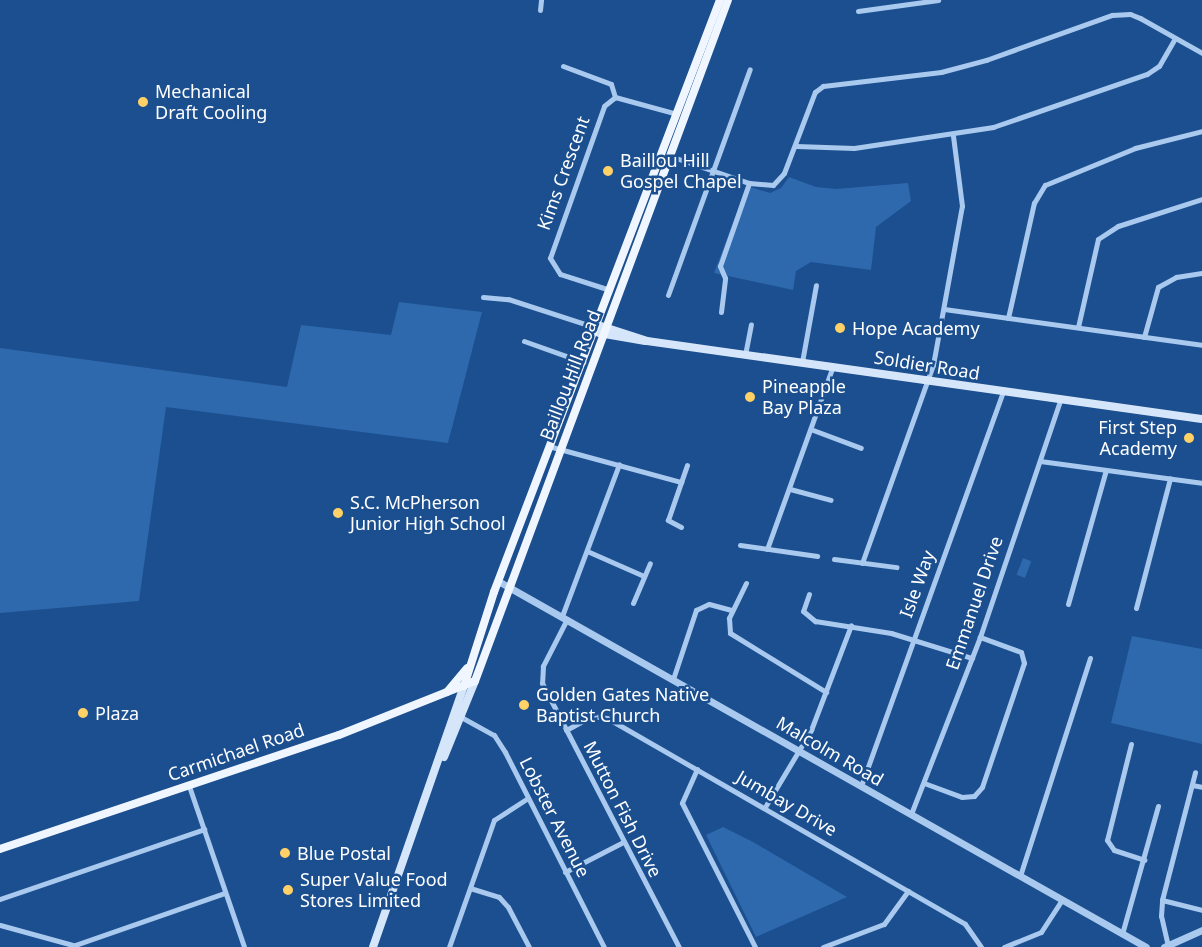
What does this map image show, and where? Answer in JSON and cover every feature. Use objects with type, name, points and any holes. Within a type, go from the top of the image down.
[{"type":"main road","name":"Baillou Hill Road","points":[[440,761],[475,681],[610,290],[720,0]]},
{"type":"main road","name":"Baillou Hill Road","points":[[373,947],[440,761],[498,581],[556,448],[583,363],[670,156],[728,0]]},
{"type":"main road","name":"Soldier Road","points":[[598,329],[647,340],[745,355],[1202,419]]},
{"type":"main road","points":[[447,693],[470,664]]},
{"type":"main road","name":"Carmichael Road","points":[[0,849],[189,786],[475,681]]},
{"type":"street","points":[[540,10],[541,0]]},
{"type":"street","points":[[858,11],[938,0]]},
{"type":"street","points":[[670,156],[749,183],[774,185],[784,173],[796,146],[815,92],[831,84],[941,72],[986,60],[1122,14],[1140,18],[1202,53]]},
{"type":"street","points":[[796,146],[854,148],[953,136],[993,128],[1147,74],[1159,66],[1175,38]]},
{"type":"street","points":[[563,66],[611,84],[615,98],[677,114]]},
{"type":"street","points":[[668,295],[750,69]]},
{"type":"street","name":"Kims Crescent","points":[[610,290],[560,274],[550,258],[604,106],[615,98]]},
{"type":"street","points":[[1008,318],[1034,203],[1045,185],[1135,148],[1202,131]]},
{"type":"street","points":[[862,563],[929,380],[963,206],[953,136]]},
{"type":"street","points":[[721,312],[725,278],[720,266],[749,183]]},
{"type":"street","points":[[1078,327],[1098,239],[1118,226],[1202,199]]},
{"type":"street","points":[[1144,337],[1158,287],[1176,277],[1202,273]]},
{"type":"street","points":[[802,362],[816,285]]},
{"type":"street","points":[[483,297],[508,299],[598,329]]},
{"type":"street","points":[[944,309],[1202,345]]},
{"type":"street","points":[[745,355],[750,325]]},
{"type":"street","points":[[524,341],[583,363]]},
{"type":"street","points":[[767,549],[813,430],[833,366]]},
{"type":"street","name":"Isle Way","points":[[861,786],[1003,392]]},
{"type":"street","name":"Emmanuel Drive","points":[[911,814],[980,637],[1060,400]]},
{"type":"street","points":[[813,430],[861,448]]},
{"type":"street","points":[[556,448],[681,482]]},
{"type":"street","points":[[1040,461],[1202,483]]},
{"type":"street","name":"Mutton Fish Drive","points":[[619,464],[565,617],[549,650],[541,676],[623,842],[679,947]]},
{"type":"street","points":[[681,527],[668,520],[687,465]]},
{"type":"street","points":[[1068,604],[1106,470]]},
{"type":"street","points":[[1136,608],[1170,478]]},
{"type":"street","points":[[790,489],[831,500]]},
{"type":"street","points":[[740,545],[817,556]]},
{"type":"street","points":[[587,550],[644,576]]},
{"type":"street","points":[[834,559],[896,567]]},
{"type":"street","points":[[633,603],[650,563]]},
{"type":"street","name":"Malcolm Road","points":[[498,581],[509,585],[1146,947]]},
{"type":"street","points":[[746,583],[732,610],[728,626],[734,639],[826,692]]},
{"type":"street","points":[[809,594],[803,611],[808,618],[913,640],[972,658]]},
{"type":"street","points":[[673,679],[696,610],[709,604],[732,610]]},
{"type":"street","points":[[765,807],[800,751],[826,692],[850,625]]},
{"type":"street","points":[[924,783],[962,797],[974,796],[982,787],[1024,663],[1021,652],[980,637]]},
{"type":"street","points":[[1020,876],[1090,658]]},
{"type":"street","name":"Jumbay Drive","points":[[566,730],[585,718],[600,716],[765,807],[965,924],[981,947]]},
{"type":"street","name":"Lobster Avenue","points":[[461,717],[494,735],[604,947]]},
{"type":"street","points":[[1131,744],[1107,840],[1114,850],[1144,860]]},
{"type":"street","points":[[697,769],[682,803],[755,947]]},
{"type":"street","points":[[1195,772],[1162,900],[1161,916],[1170,946],[1202,930]]},
{"type":"street","points":[[1192,785],[1202,787]]},
{"type":"street","points":[[189,786],[244,947]]},
{"type":"street","points":[[449,947],[494,820],[528,798]]},
{"type":"street","points":[[1122,934],[1158,806]]},
{"type":"street","points":[[0,899],[204,829]]},
{"type":"street","points":[[565,872],[623,842]]},
{"type":"street","points":[[470,888],[499,897],[508,907],[529,947]]},
{"type":"street","points":[[823,947],[884,924],[908,891]]},
{"type":"street","points":[[0,924],[78,946],[224,893]]},
{"type":"street","points":[[1004,947],[1041,932],[1062,900]]},
{"type":"street","points":[[1162,900],[1202,910]]},
{"type":"shaded area","points":[[789,177],[816,187],[836,189],[908,183],[911,201],[876,227],[871,270],[811,262],[796,271],[793,290],[714,273],[747,186],[770,193],[781,188]]},
{"type":"shaded area","points":[[399,302],[482,312],[448,443],[166,407],[139,601],[0,613],[0,348],[287,387],[301,325],[391,335]]},
{"type":"shaded area","points":[[1023,558],[1031,561],[1025,578],[1017,575]]},
{"type":"shaded area","points":[[1132,636],[1202,649],[1202,744],[1111,723]]},
{"type":"shaded area","points":[[723,827],[847,897],[756,937],[706,835]]},
{"type":"place","name":"Mechanical Draft Cooling","points":[[143,102]]},
{"type":"place","name":"Baillou Hill Gospel Chapel","points":[[608,171]]},
{"type":"place","name":"Hope Academy","points":[[840,328]]},
{"type":"place","name":"Pineapple Bay Plaza","points":[[750,397]]},
{"type":"place","name":"First Step Academy","points":[[1189,438]]},
{"type":"place","name":"S.C. McPherson Junior High School","points":[[338,513]]},
{"type":"place","name":"Golden Gates Native Baptist Church","points":[[524,705]]},
{"type":"place","name":"Plaza","points":[[83,713]]},
{"type":"place","name":"Blue Postal","points":[[285,853]]},
{"type":"place","name":"Super Value Food Stores Limited","points":[[288,890]]}]
